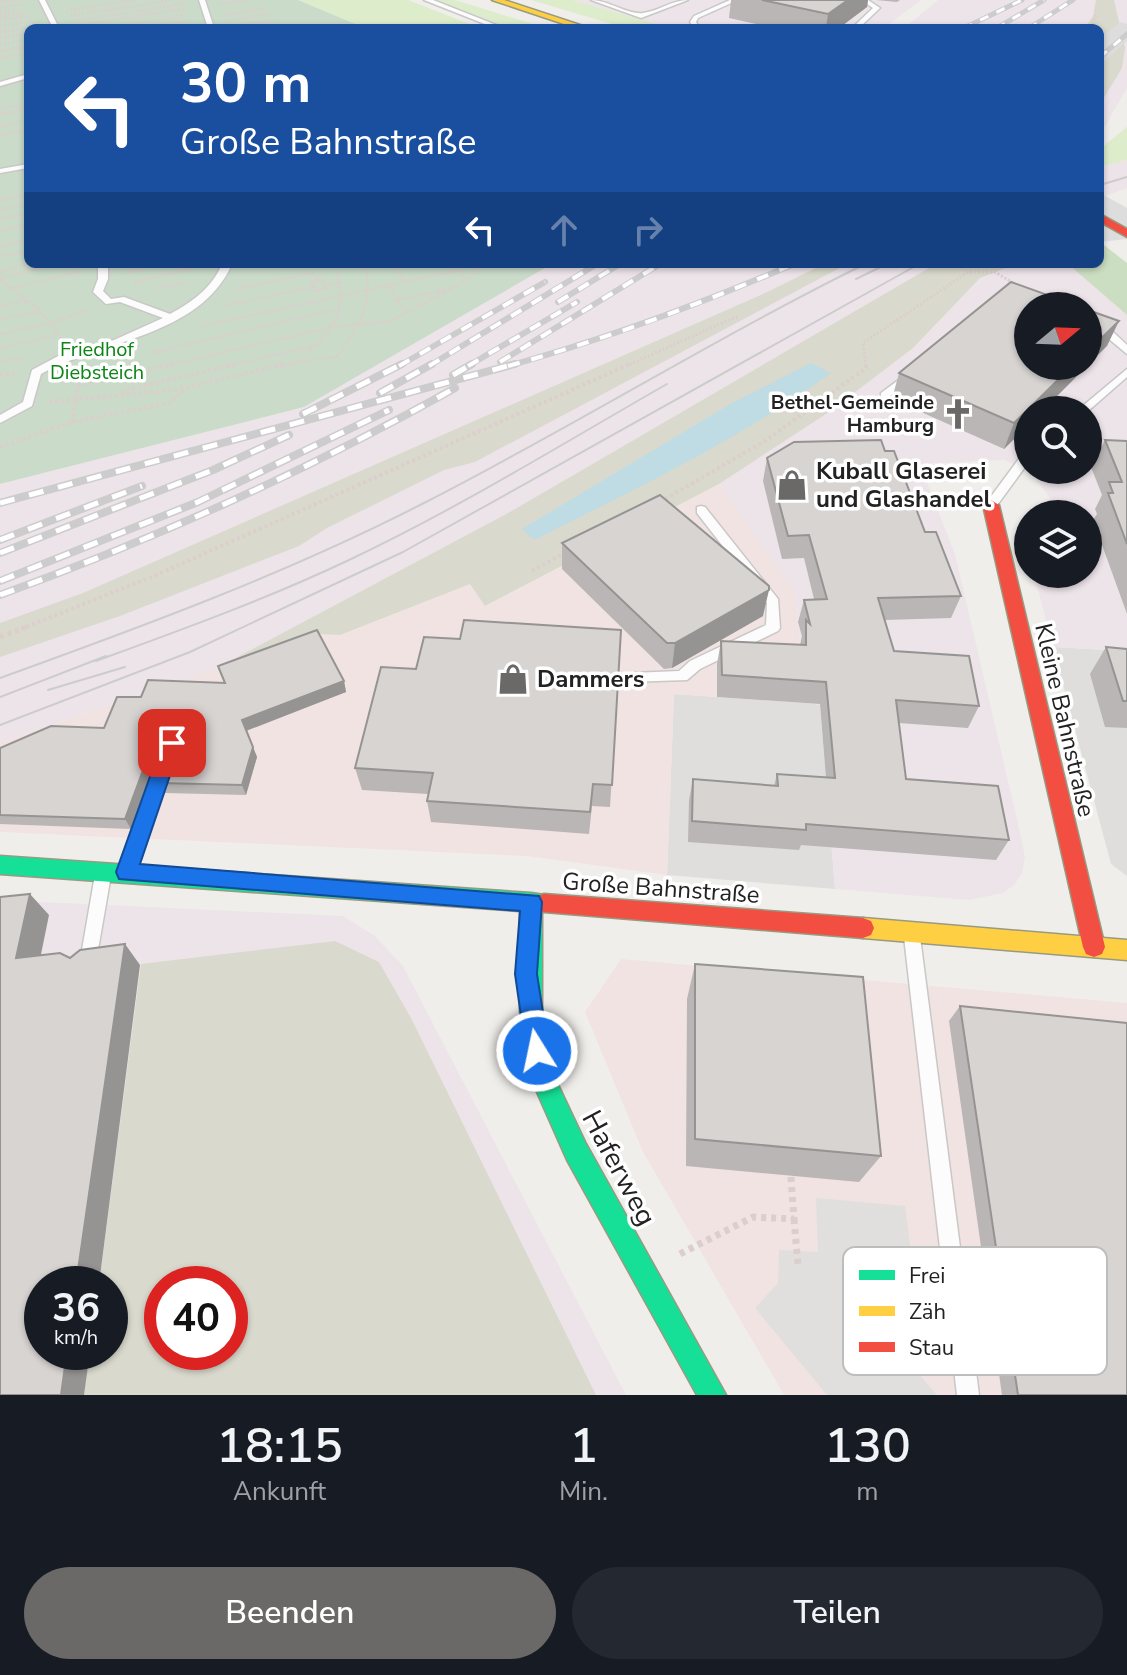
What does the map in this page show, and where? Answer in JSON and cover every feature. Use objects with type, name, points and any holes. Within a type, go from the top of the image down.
[{"type":"street","points":[[496,0],[572,24]]},
{"type":"street","points":[[1104,220],[1127,234]]},
{"type":"street","name":"Kleine Bahnstraße","points":[[991,505],[1094,947]]},
{"type":"street","name":"Große Bahnstraße","points":[[0,865],[531,902],[1127,950]]},
{"type":"street","name":"Haferweg","points":[[531,902],[526,974],[537,1051],[551,1096],[571,1141],[712,1395]]},
{"type":"lane","points":[[40,0],[52,21]]},
{"type":"lane","points":[[427,0],[490,24]]},
{"type":"lane","points":[[594,0],[641,16],[685,0]]},
{"type":"lane","points":[[694,24],[696,17],[735,0]]},
{"type":"lane","points":[[859,24],[877,8],[864,0]]},
{"type":"lane","points":[[0,84],[24,77]]},
{"type":"lane","points":[[16,80],[24,83]]},
{"type":"lane","points":[[0,171],[24,167]]},
{"type":"lane","points":[[102,268],[98,292],[109,302],[121,299],[169,317]]},
{"type":"lane","points":[[0,420],[28,404],[36,372],[69,351],[119,342],[169,317],[206,295],[225,268]]},
{"type":"lane","points":[[1102,329],[1127,351]]},
{"type":"lane","points":[[885,395],[921,365]]},
{"type":"lane","points":[[1099,396],[1127,372]]},
{"type":"lane","points":[[991,505],[1014,474]]},
{"type":"lane","points":[[632,678],[682,676],[695,665],[773,628],[773,602],[701,510]]},
{"type":"lane","points":[[127,872],[172,743]]},
{"type":"lane","points":[[87,967],[104,871]]},
{"type":"lane","points":[[911,933],[950,1247]]},
{"type":"lane","points":[[966,1375],[968,1395]]},
{"type":"path","points":[[1,3],[18,0]]},
{"type":"path","points":[[1,3],[40,0]]},
{"type":"path","points":[[52,21],[136,0]]},
{"type":"path","points":[[0,20],[52,21],[172,0]]},
{"type":"path","points":[[258,0],[277,24]]},
{"type":"path","points":[[0,26],[265,9]]},
{"type":"path","points":[[132,24],[207,13]]},
{"type":"path","points":[[160,24],[207,13]]},
{"type":"path","points":[[101,24],[207,13],[270,14]]},
{"type":"path","points":[[1093,24],[1096,15]]},
{"type":"path","points":[[248,24],[274,20]]},
{"type":"path","points":[[0,32],[24,27]]},
{"type":"path","points":[[0,37],[24,34]]},
{"type":"path","points":[[0,44],[24,41]]},
{"type":"path","points":[[0,51],[24,47]]},
{"type":"path","points":[[0,58],[24,54]]},
{"type":"path","points":[[24,106],[1,109],[1,114],[24,110]]},
{"type":"path","points":[[13,112],[16,123]]},
{"type":"path","points":[[0,126],[24,120]]},
{"type":"path","points":[[0,135],[24,131]]},
{"type":"path","points":[[0,200],[24,196]]},
{"type":"path","points":[[0,210],[24,205]]},
{"type":"path","points":[[0,219],[24,213]]},
{"type":"path","points":[[0,230],[24,226]]},
{"type":"path","points":[[1,245],[24,241]]},
{"type":"path","points":[[0,256],[24,252]]},
{"type":"path","points":[[0,279],[24,265]]},
{"type":"path","points":[[0,279],[44,268]]},
{"type":"path","points":[[12,289],[92,268]]},
{"type":"path","points":[[98,292],[191,268]]},
{"type":"path","points":[[121,299],[223,268]]},
{"type":"path","points":[[28,404],[186,388],[275,368],[299,359],[318,345],[333,327],[342,308],[343,293],[336,268]]},
{"type":"path","points":[[299,359],[337,356],[362,326],[371,288],[366,268]]},
{"type":"path","points":[[397,268],[404,281]]},
{"type":"path","points":[[72,422],[78,386],[333,327],[391,321],[466,280],[480,268]]},
{"type":"path","points":[[654,505],[765,441],[866,368],[863,343],[968,272],[987,269],[1000,271],[1020,287]]},
{"type":"path","points":[[188,329],[460,270],[466,280]]},
{"type":"path","points":[[206,295],[313,273],[317,281]]},
{"type":"path","points":[[0,279],[40,310],[69,351]]},
{"type":"path","points":[[322,280],[326,289],[316,291],[312,282],[317,281],[322,280]]},
{"type":"path","points":[[324,285],[341,282]]},
{"type":"path","points":[[387,284],[406,314]]},
{"type":"path","points":[[169,317],[314,287]]},
{"type":"path","points":[[395,300],[450,289]]},
{"type":"path","points":[[0,306],[29,301]]},
{"type":"path","points":[[0,334],[52,323],[109,302]]},
{"type":"path","points":[[141,356],[342,308]]},
{"type":"path","points":[[0,319],[40,310]]},
{"type":"path","points":[[0,637],[154,576],[738,316]]},
{"type":"path","points":[[0,348],[60,335]]},
{"type":"path","points":[[120,395],[126,390],[318,345]]},
{"type":"path","points":[[0,447],[72,422],[170,403],[186,388]]},
{"type":"path","points":[[532,571],[572,549]]},
{"type":"path","points":[[791,1177],[798,1265]]},
{"type":"path","points":[[643,1272],[753,1217],[794,1219]]},
{"type":"shaded area","points":[[572,0],[921,0],[889,24],[658,24]]},
{"type":"shaded area","points":[[938,0],[1127,0],[1127,88],[1104,128],[1104,24],[909,24]]},
{"type":"shaded area","points":[[1096,0],[1114,0],[1125,48],[1122,68],[1104,97],[1104,24],[1088,24],[1093,16]]},
{"type":"shaded area","points":[[1127,160],[1127,188],[1104,197],[1104,166]]},
{"type":"shaded area","points":[[545,268],[1073,268],[1100,292],[1014,292],[1014,380],[1102,380],[1102,293],[1127,315],[1127,651],[1053,647],[1038,588],[1102,588],[1102,500],[1052,500],[1040,484],[1102,484],[1102,396],[1014,396],[1014,465],[1005,460],[920,464],[955,554],[1022,841],[1025,858],[1022,873],[1014,885],[1003,893],[969,900],[835,889],[820,705],[806,703],[795,592],[719,484],[485,606],[470,584],[340,635],[317,634],[0,742],[0,484],[304,407]]},
{"type":"shaded area","points":[[816,268],[839,268],[475,462],[444,470],[327,528],[299,546],[120,616],[0,657],[0,623],[83,593]]},
{"type":"shaded area","points":[[929,268],[1006,268],[980,278],[913,348],[829,412],[719,484],[485,606],[470,584],[340,635],[318,634],[219,667],[510,512]]},
{"type":"shaded area","name":"Dammers","points":[[719,484],[795,592],[806,703],[674,694],[667,875],[527,856],[0,832],[0,742],[318,634],[340,635],[470,584],[486,606]]},
{"type":"shaded area","points":[[1053,647],[1127,651],[1127,876],[1111,864]]},
{"type":"shaded area","points":[[674,694],[820,704],[835,889],[667,875]]},
{"type":"shaded area","points":[[0,900],[343,916],[375,936],[403,966],[626,1395],[0,1395]]},
{"type":"shaded area","points":[[335,941],[379,962],[411,1018],[596,1395],[84,1395],[87,1370],[128,1370],[128,1266],[101,1266],[141,964]]},
{"type":"shaded area","points":[[621,959],[1127,1003],[1127,1395],[784,1395],[643,1152],[585,1012]]},
{"type":"shaded area","points":[[816,1198],[905,1206],[911,1247],[843,1247],[843,1375],[919,1375],[937,1395],[827,1395],[755,1308],[778,1283],[779,1250],[818,1252]]},
{"type":"green space","name":"Friedhof Diebsteich","points":[[0,0],[298,0],[355,24],[24,24],[24,268],[545,268],[304,407],[0,484]]},
{"type":"green space","points":[[298,0],[408,0],[470,24],[355,24]]},
{"type":"green space","points":[[435,0],[455,0],[533,24],[498,24]]},
{"type":"green space","points":[[531,0],[572,0],[658,24],[612,24]]},
{"type":"green space","points":[[1127,127],[1127,160],[1104,166],[1104,146]]},
{"type":"green space","points":[[1104,245],[1127,263],[1127,315],[1073,268],[1104,268]]},
{"type":"water","points":[[811,363],[831,373],[723,442],[534,540],[522,529],[732,403]]},
{"type":"pier","points":[[1120,22],[1127,24],[1127,41],[1104,61],[1104,36]]},
{"type":"pier","points":[[1104,195],[1127,208],[1127,239],[1104,242]]},
{"type":"building","points":[[762,0],[848,0],[828,14]]},
{"type":"building","points":[[1011,282],[1039,292],[1014,292],[1014,380],[1058,380],[1041,396],[1014,396],[1014,423],[899,373]]},
{"type":"building","points":[[1102,315],[1119,321],[1102,337]]},
{"type":"building","points":[[881,440],[885,451],[894,451],[925,532],[936,532],[961,596],[878,598],[894,651],[969,656],[979,706],[896,700],[906,779],[998,786],[1009,840],[806,824],[806,830],[692,821],[693,779],[778,786],[777,774],[835,778],[826,682],[722,675],[721,641],[806,645],[806,620],[810,624],[804,600],[827,599],[809,535],[788,536],[767,458],[794,442]]},
{"type":"building","points":[[1105,440],[1127,441],[1127,544],[1108,493],[1113,493],[1109,482],[1122,482]]},
{"type":"building","points":[[660,495],[769,586],[769,590],[675,643],[667,643],[562,543]]},
{"type":"building","points":[[464,620],[621,630],[612,785],[593,784],[590,812],[427,801],[433,773],[355,768],[381,667],[416,669],[424,637],[460,639]]},
{"type":"building","points":[[317,630],[344,681],[242,720],[253,747],[242,785],[160,783],[177,734],[175,727],[168,724],[159,727],[125,819],[0,815],[0,748],[51,726],[104,728],[117,697],[141,697],[148,680],[225,683],[218,666]]},
{"type":"building","points":[[1106,647],[1127,649],[1127,701],[1123,701]]},
{"type":"building","points":[[30,894],[16,958],[60,953],[70,958],[80,950],[125,944],[79,1266],[24,1266],[24,1370],[64,1370],[61,1395],[0,1395],[0,897]]},
{"type":"building","points":[[695,964],[863,977],[881,1156],[695,1139]]},
{"type":"building","points":[[960,1006],[1127,1023],[1127,1395],[1018,1395],[1015,1375],[1107,1375],[1107,1247],[996,1247]]},
{"type":"tram line","points":[[1104,184],[1127,177]]},
{"type":"tram line","points":[[0,678],[108,639],[321,553],[480,474],[857,268]]},
{"type":"tram line","points":[[856,279],[879,268]]},
{"type":"tram line","points":[[0,725],[190,652],[403,552],[912,268]]},
{"type":"tram line","points":[[96,661],[255,601],[349,560],[470,497],[667,384]]},
{"type":"tram line","points":[[0,697],[106,656]]},
{"type":"tram line","points":[[48,690],[125,667]]},
{"type":"railway","points":[[972,24],[1022,0]]},
{"type":"railway","points":[[1004,24],[1044,0]]},
{"type":"railway","points":[[1035,24],[1073,0]]},
{"type":"railway","points":[[1104,54],[1127,34]]},
{"type":"railway","points":[[429,366],[590,268]]},
{"type":"railway","points":[[558,302],[613,268]]},
{"type":"railway","points":[[500,362],[653,268]]},
{"type":"railway","points":[[512,365],[653,320],[784,268]]},
{"type":"railway","points":[[399,366],[545,282]]},
{"type":"railway","points":[[468,366],[577,302]]},
{"type":"railway","points":[[303,414],[402,364]]},
{"type":"railway","points":[[380,393],[432,364]]},
{"type":"railway","points":[[453,375],[472,364]]},
{"type":"railway","points":[[0,503],[512,365]]},
{"type":"railway","points":[[0,595],[232,501],[344,447],[455,388]]},
{"type":"railway","points":[[0,581],[198,502],[389,410]]},
{"type":"railway","points":[[0,553],[213,470],[289,435]]},
{"type":"railway","points":[[0,540],[142,486]]},
{"type":"traffic: fast","points":[[0,865],[544,903]]},
{"type":"traffic: fast","points":[[531,902],[531,1011],[536,1048],[548,1090],[576,1151],[712,1395]]},
{"type":"traffic: slow","points":[[496,0],[572,24]]},
{"type":"traffic: slow","points":[[863,928],[1127,950]]},
{"type":"traffic: jam","points":[[1104,220],[1127,234]]},
{"type":"traffic: jam","points":[[991,505],[1094,947]]},
{"type":"traffic: jam","points":[[544,903],[863,928]]},
{"type":"place","name":"Bethel-Gemeinde Hamburg","points":[[958,414]]},
{"type":"place","name":"Kuball Glaserei und Glashandel","points":[[792,485]]},
{"type":"place","name":"Dammers","points":[[513,679]]},
{"type":"route","points":[[172,743],[127,872],[531,902],[526,974],[537,1051]]}]
